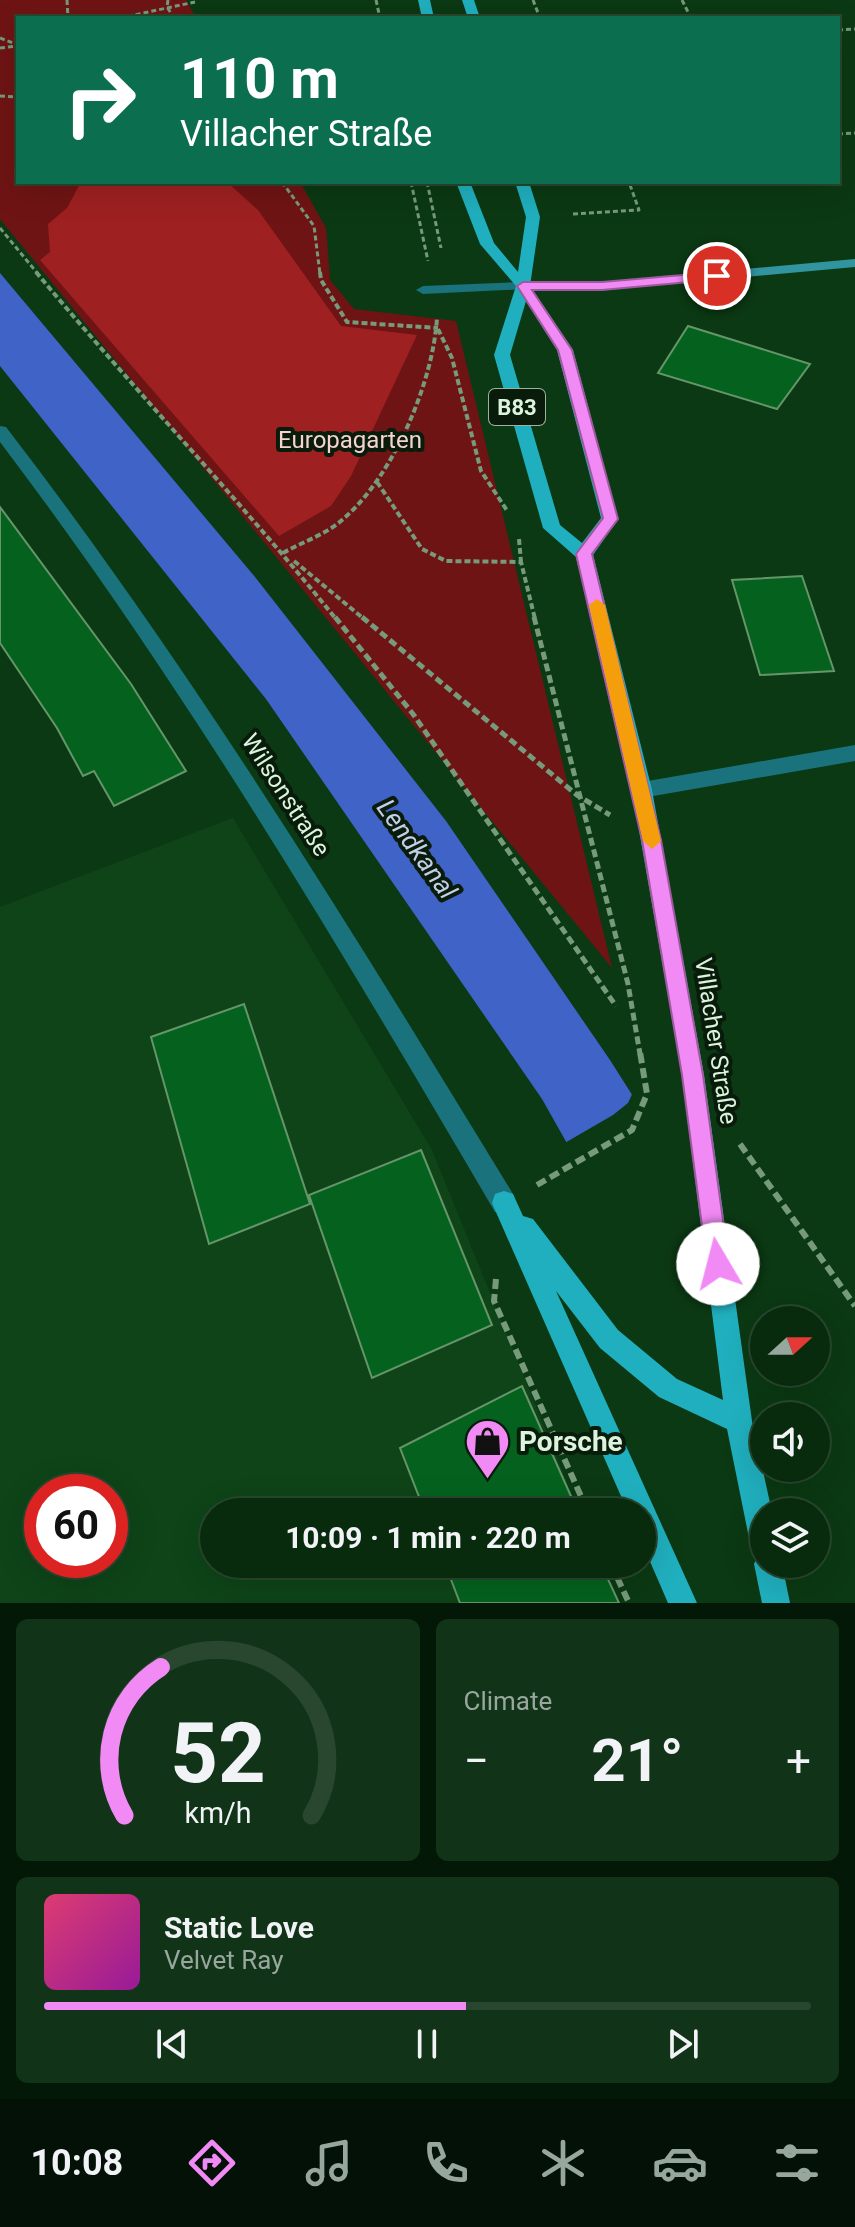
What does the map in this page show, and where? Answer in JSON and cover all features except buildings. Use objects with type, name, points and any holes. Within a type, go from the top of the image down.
[{"type":"main road","name":"B83","points":[[464,184],[487,244],[523,286],[565,350],[610,519],[584,554],[552,528],[502,355],[523,286],[533,217],[523,184]]},
{"type":"main road","name":"Villacher Straße","points":[[584,554],[652,840],[693,1075],[739,1421],[755,1498]]},
{"type":"main road","points":[[504,1203],[609,1339],[668,1388],[739,1421]]},
{"type":"main road","points":[[504,1203],[683,1603]]},
{"type":"main road","points":[[771,1578],[776,1603]]},
{"type":"street","points":[[428,289],[602,286],[855,263]]},
{"type":"street","name":"Wilsonstraße","points":[[0,431],[41,483],[261,800],[504,1203]]},
{"type":"street","points":[[642,790],[855,753]]},
{"type":"path","points":[[168,0],[167,7],[173,16]]},
{"type":"path","points":[[129,16],[195,2]]},
{"type":"path","points":[[283,184],[314,226],[321,280],[347,322],[438,328]]},
{"type":"path","points":[[411,184],[428,289],[438,328],[452,358],[481,471],[510,513]]},
{"type":"path","points":[[427,184],[441,248]]},
{"type":"path","points":[[573,214],[639,210],[630,184]]},
{"type":"path","points":[[0,228],[109,360],[283,553],[413,714],[616,1006]]},
{"type":"path","points":[[283,553],[342,521],[377,482],[423,389],[438,328]]},
{"type":"path","points":[[377,482],[422,549],[446,561],[521,562]]},
{"type":"path","points":[[518,537],[521,562],[577,795],[628,984],[647,1094],[632,1130],[572,1166]]},
{"type":"path","points":[[283,553],[577,795],[652,840]]},
{"type":"path","points":[[736,1137],[855,1306]]},
{"type":"path","points":[[497,1273],[494,1301],[582,1498]]},
{"type":"path","points":[[617,1578],[629,1603]]},
{"type":"shaded area","points":[[233,818],[432,1150],[573,1498],[200,1498],[200,1578],[606,1578],[616,1603],[0,1603],[0,907]]},
{"type":"green space","name":"Europagarten","points":[[0,0],[186,0],[195,16],[16,16],[16,184],[301,184],[326,228],[330,280],[354,309],[456,321],[612,968],[0,219]]},
{"type":"green space","points":[[80,184],[229,184],[258,210],[341,326],[417,335],[351,476],[331,506],[279,536],[40,260],[50,252],[48,224],[67,208]]},
{"type":"water","name":"Lendkanal","points":[[0,273],[255,577],[446,821],[610,1060],[766,1306],[750,1306],[750,1386],[811,1386],[814,1402],[750,1402],[750,1468],[542,1099],[266,699],[0,366]]},
{"type":"water","points":[[830,1480],[855,1603],[830,1578],[830,1498],[767,1498],[758,1482]]},
{"type":"pier","points":[[634,1090],[771,1306],[750,1306],[750,1386],[822,1386],[855,1438],[855,1603],[821,1603],[808,1578],[830,1578],[830,1498],[762,1498],[753,1482],[830,1482],[830,1402],[750,1402],[750,1476],[563,1144],[628,1103]]},
{"type":"slow traffic","points":[[597,605],[652,841]]},
{"type":"place","name":"Porsche","points":[[488,1480]]},
{"type":"route","points":[[717,276],[602,286],[523,286],[565,350],[610,519],[584,554],[652,840],[693,1075],[718,1264]]}]
